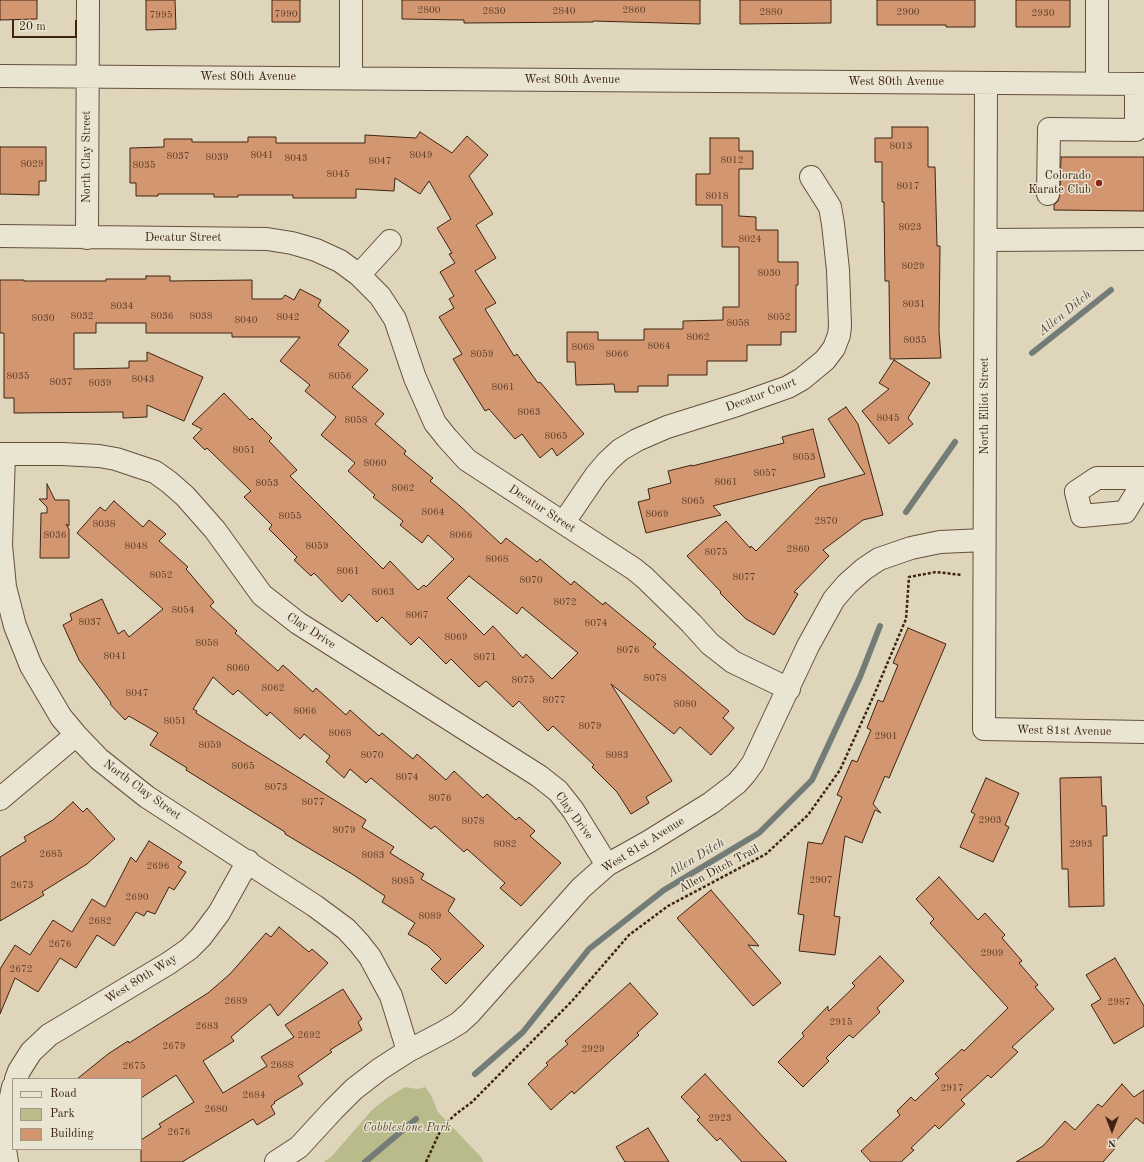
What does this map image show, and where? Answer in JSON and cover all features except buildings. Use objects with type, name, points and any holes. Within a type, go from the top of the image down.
[{"type":"street","name":"North Clay Street","points":[[87,238],[88,0]]},
{"type":"street","points":[[351,0],[351,78]]},
{"type":"street","points":[[1097,83],[1098,0]]},
{"type":"street","name":"West 80th Avenue","points":[[0,76],[1140,84]]},
{"type":"street","name":"North Elliot Street","points":[[984,729],[986,83]]},
{"type":"street","points":[[1048,194],[1049,129],[1136,130],[1140,84]]},
{"type":"street","name":"Decatur Court","points":[[564,522],[596,475],[620,450],[667,426],[737,405],[788,387],[811,372],[825,360],[834,348],[839,335],[840,326],[838,270],[833,224],[830,207],[811,177]]},
{"type":"street","name":"Decatur Street","points":[[0,236],[267,239],[292,243],[316,250],[340,261],[359,274],[380,296],[395,319],[415,378],[428,410],[435,423],[468,460],[634,569],[691,623],[710,644],[733,662],[789,689]]},
{"type":"street","points":[[986,240],[1142,239]]},
{"type":"street","points":[[359,274],[390,241]]},
{"type":"street","name":"North Clay Street","points":[[2,454],[1,545],[5,587],[15,626],[32,666],[61,717],[98,759],[147,797],[248,861],[315,906],[346,929],[370,957],[391,996],[408,1051]]},
{"type":"street","name":"Clay Drive","points":[[2,454],[62,454],[116,458],[155,472],[186,496],[215,530],[262,595],[298,623],[539,776],[558,791],[573,810],[607,864]]},
{"type":"street","points":[[1144,478],[1097,478],[1076,492],[1082,516],[1125,512],[1144,481]]},
{"type":"street","name":"West 81st Avenue","points":[[276,1162],[299,1147],[354,1089],[380,1069],[408,1051],[459,1023],[470,1013],[581,888],[607,864],[648,842],[705,807],[737,783],[753,763],[808,646],[834,599],[847,584],[864,569],[879,560],[911,548],[940,542],[984,540]]},
{"type":"street","name":"West 81st Avenue","points":[[984,729],[1144,732]]},
{"type":"street","points":[[0,799],[76,735]]},
{"type":"street","name":"West 80th Way","points":[[16,1078],[31,1052],[50,1035],[169,963],[189,949],[201,937],[219,913],[248,861]]},
{"type":"street","points":[[7,1162],[5,1149],[8,1111],[12,1092]]},
{"type":"path","name":"Allen Ditch Trail","points":[[426,1162],[442,1127],[472,1102],[572,1002],[629,935],[668,906],[766,854],[808,815],[840,770],[874,695],[906,619],[909,577],[936,572],[984,576]]},
{"type":"green space","name":"Cobblestone Park","points":[[405,1087],[418,1089],[425,1087],[431,1095],[438,1112],[482,1158],[483,1162],[324,1162],[332,1156],[372,1110],[387,1098]]},
{"type":"waterway","name":"Allen Ditch","points":[[1032,353],[1111,290]]},
{"type":"waterway","name":"Allen Ditch","points":[[906,512],[955,442]]},
{"type":"waterway","name":"Allen Ditch","points":[[475,1074],[523,1032],[589,949],[664,890],[759,833],[812,780],[860,677],[880,626]]},
{"type":"waterway","name":"Allen Ditch","points":[[365,1162],[416,1119]]},
{"type":"place","name":"Colorado Karate Club","points":[[1099,183]]}]
